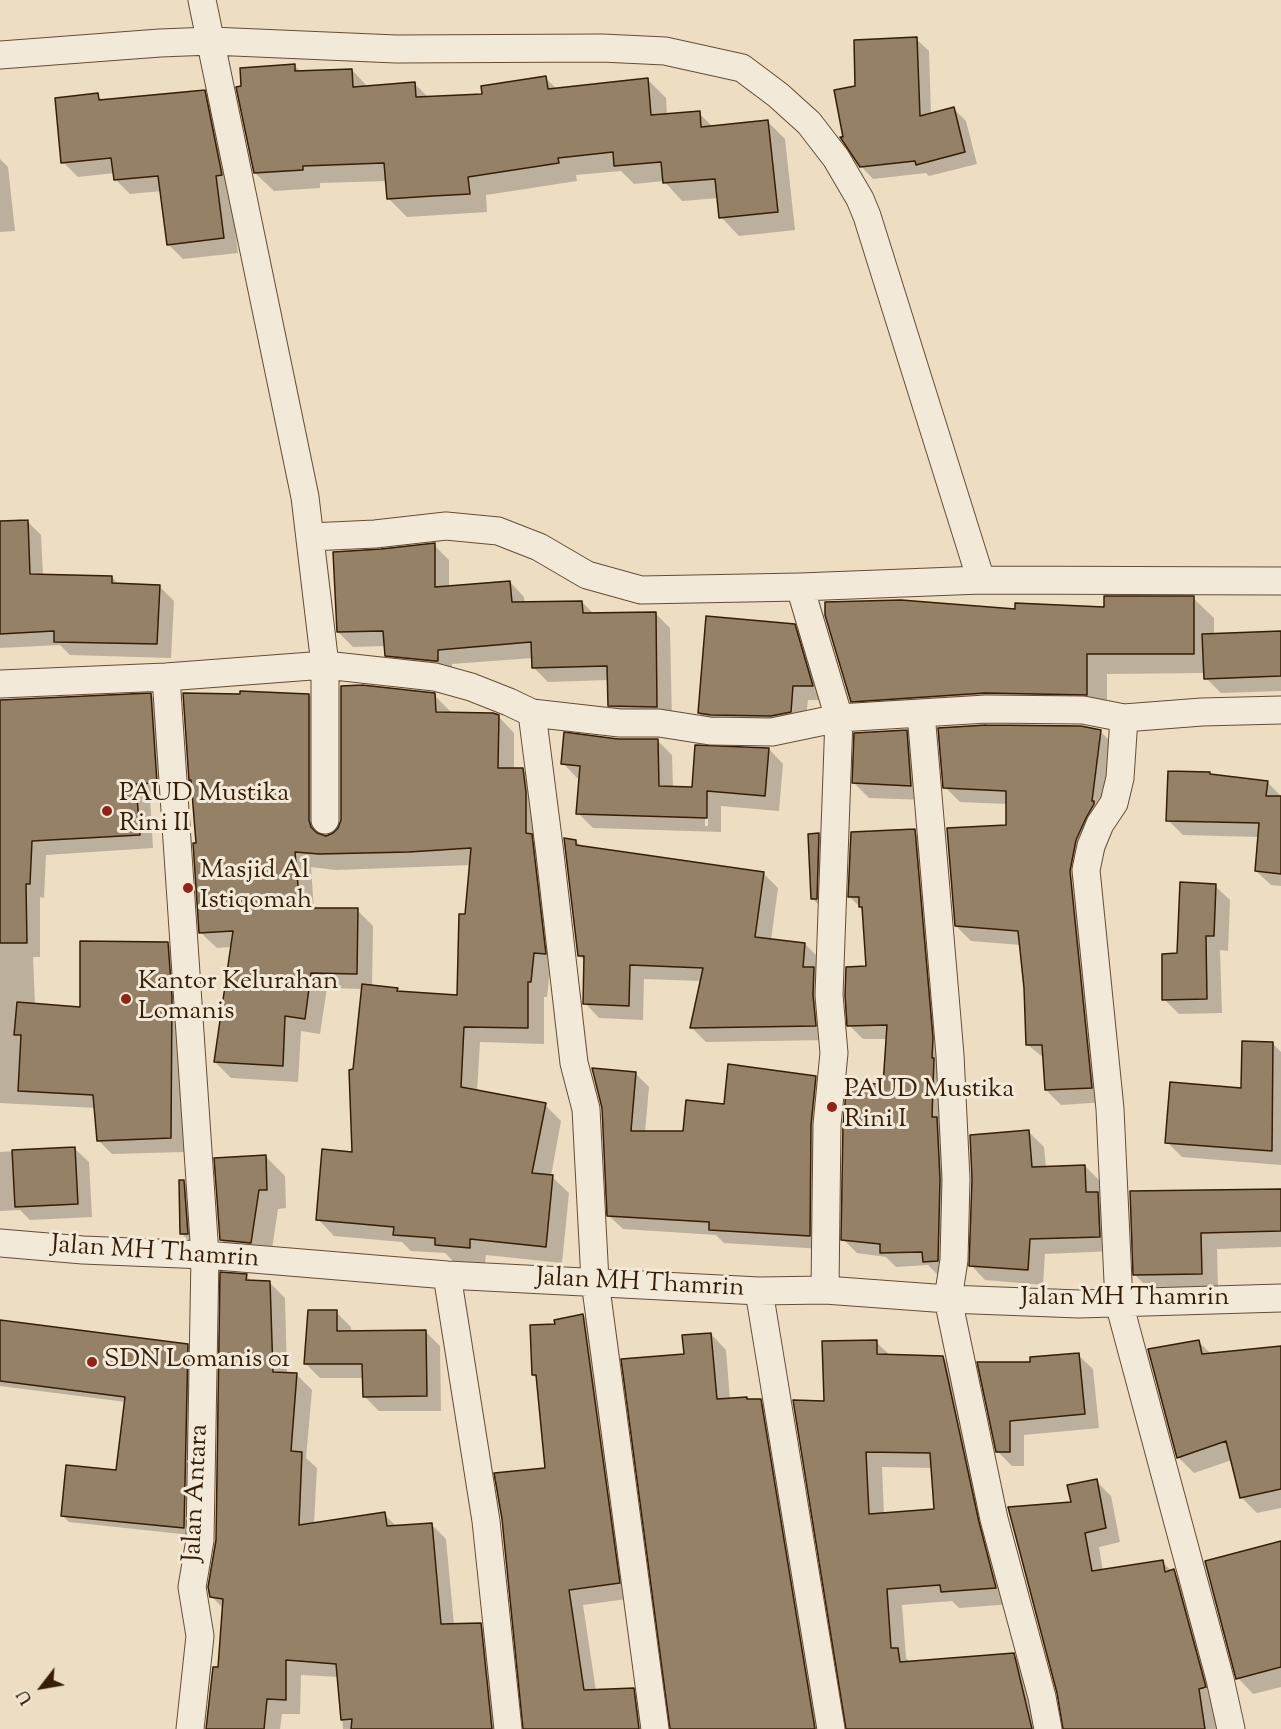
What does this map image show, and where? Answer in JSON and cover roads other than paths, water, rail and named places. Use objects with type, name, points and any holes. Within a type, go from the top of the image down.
[{"type":"street","points":[[202,0],[303,486],[325,665],[325,820]]},
{"type":"street","points":[[0,55],[211,41],[396,49],[602,48],[655,51],[742,69],[778,95],[809,123],[836,158],[860,199],[981,580]]},
{"type":"street","points":[[310,537],[375,534],[446,526],[498,531],[539,547],[587,575],[641,590],[981,580],[1281,581]]},
{"type":"street","points":[[800,587],[839,718],[828,995],[834,1053],[827,1125],[825,1290]]},
{"type":"street","points":[[0,684],[166,677],[325,665],[435,677],[471,687],[532,713],[620,723],[659,723],[710,731],[772,732],[839,718],[986,709],[1083,710],[1124,718],[1202,712],[1281,710]]},
{"type":"street","name":"Jalan Antara","points":[[166,677],[205,1256],[200,1540],[192,1587],[200,1636],[190,1729]]},
{"type":"street","points":[[532,713],[574,1063],[586,1109],[595,1281],[655,1729]]},
{"type":"street","points":[[921,713],[951,1067],[956,1179],[954,1260],[948,1299],[994,1519],[1042,1697],[1048,1729]]},
{"type":"street","points":[[1124,718],[1120,778],[1114,803],[1100,824],[1091,846],[1086,870],[1110,1109],[1119,1303],[1220,1679],[1231,1729]]},
{"type":"street","name":"Jalan MH Thamrin","points":[[0,1243],[447,1275],[759,1291],[825,1290],[948,1299],[1079,1304],[1281,1298]]},
{"type":"street","points":[[447,1275],[486,1521],[508,1729]]},
{"type":"street","points":[[759,1291],[831,1729]]},
{"type":"place","name":"PAUD Mustika Rini II","points":[[107,811]]},
{"type":"place","name":"Masjid Al Istiqomah","points":[[188,888]]},
{"type":"place","name":"Kantor Kelurahan Lomanis","points":[[126,999]]},
{"type":"place","name":"PAUD Mustika Rini I","points":[[832,1107]]},
{"type":"place","name":"SDN Lomanis 01","points":[[92,1362]]}]
